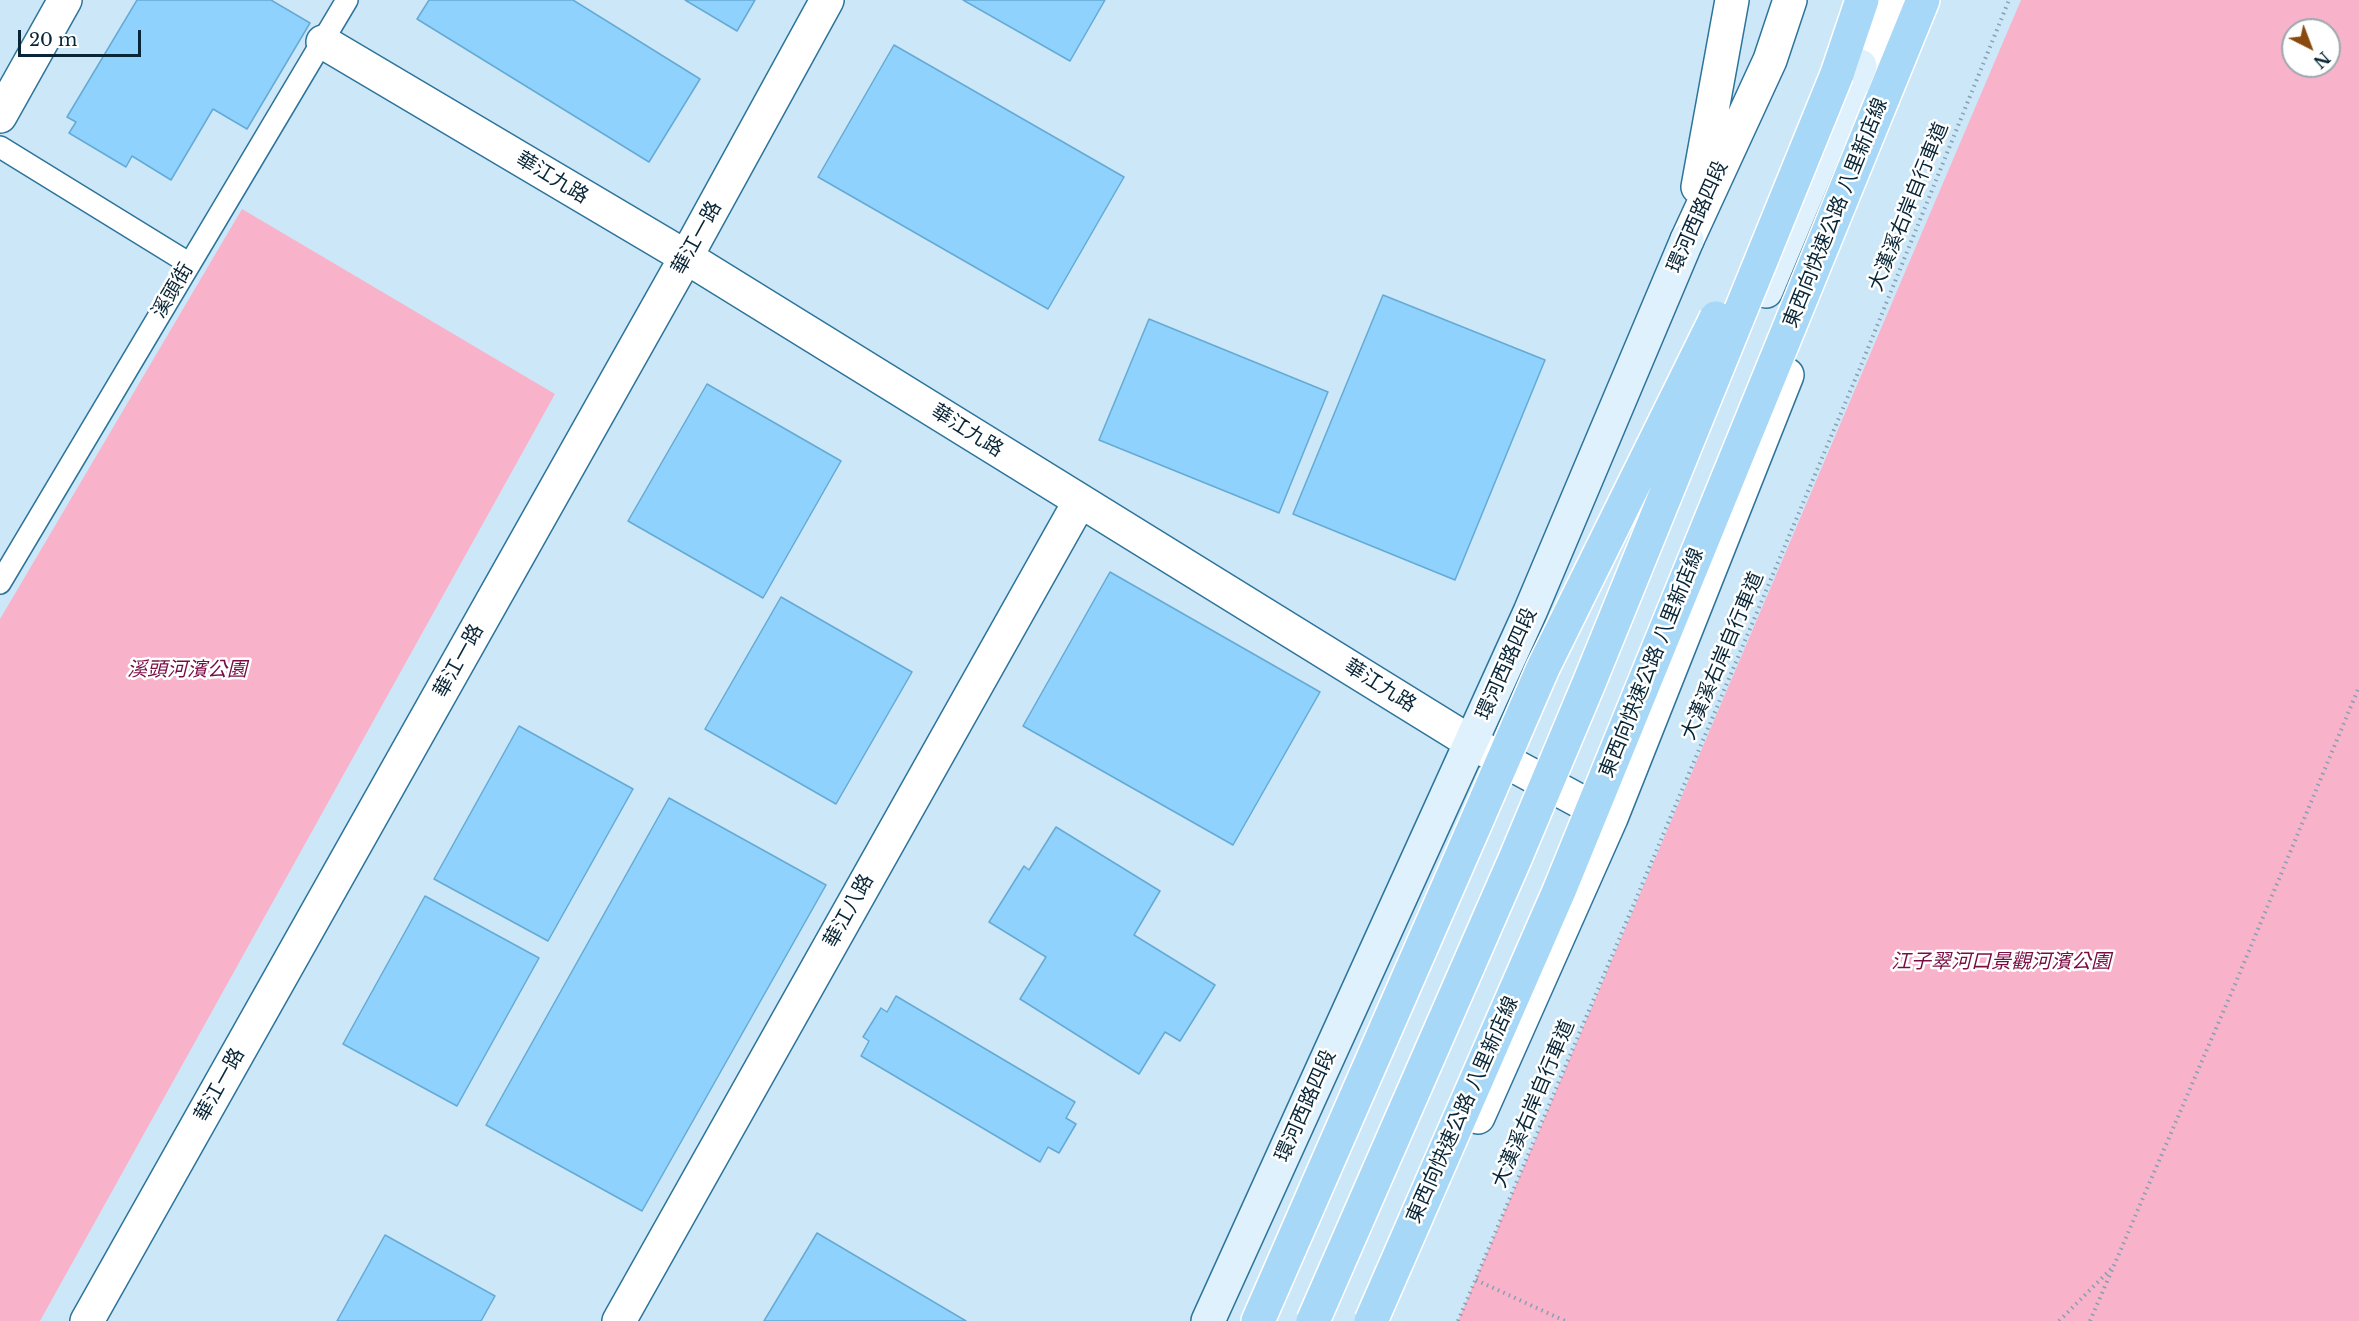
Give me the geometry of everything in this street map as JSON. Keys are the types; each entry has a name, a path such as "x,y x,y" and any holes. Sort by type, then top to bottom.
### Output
{"highway":[{"path":"1313,1321 1510,870 1849,70 1862,0"},
{"name":"東西向快速公路 八里新店線","path":"1371,1321 1559,891 1923,0"},
{"path":"1258,1321 1543,668 1849,70"}],"main road":[{"path":"1324,1321 1558,788 1849,70"},
{"name":"環河西路四段","path":"1208,1321 1530,612 1687,240"}],"street":[{"path":"3,103 65,0"},
{"name":"華江一路","path":"87,1321 686,257 827,0"},
{"path":"1687,240 1732,0"},
{"name":"環河西路四段","path":"1687,240 1770,60 1790,0"},
{"path":"1849,70 1877,0"},
{"path":"1849,70 1899,0"},
{"path":"1387,1321 1611,818 1936,0"},
{"name":"華江九路","path":"323,42 686,257 1472,742 1611,818"},
{"name":"華江八路","path":"619,1321 1080,501"}],"lane":[{"name":"溪頭街","path":"0,583 348,0"},
{"path":"0,147 190,264"}],"path":[{"name":"大漢溪右岸自行車道","path":"1458,1321 1851,390 2009,0"},
{"path":"2090,1321 2236,982 2359,687"},
{"path":"2059,1321 2114,1266"},
{"path":"1476,1280 1565,1321"}],"green space":[{"name":"江子翠河口景觀河濱公園","path":"2021,0 2359,0 2359,1321 1458,1321"},
{"name":"溪頭河濱公園","path":"242,209 555,394 40,1321 0,1321 0,619"}],"building":[{"path":"137,0 271,0 310,23 247,129 213,109 171,180 132,156 126,167 69,133 76,122 67,117"},
{"path":"429,0 573,0 700,79 649,162 417,19"},
{"path":"685,0 755,0 737,31"},
{"path":"963,0 1105,0 1070,61"},
{"path":"894,45 1124,177 1048,309 818,177"},
{"path":"1383,295 1545,360 1455,580 1293,514"},
{"path":"1149,319 1328,392 1279,513 1099,440"},
{"path":"707,384 841,461 763,598 628,521"},
{"path":"1110,572 1320,692 1233,845 1023,726"},
{"path":"781,597 912,672 836,804 705,729"},
{"path":"519,726 633,789 548,941 434,879"},
{"path":"669,798 826,885 642,1211 486,1125"},
{"path":"1056,827 1160,891 1134,935 1215,985 1180,1041 1165,1032 1139,1074 1020,999 1046,957 989,922 1024,866 1029,870"},
{"path":"425,896 539,958 457,1106 343,1044"},
{"path":"896,996 1075,1102 1066,1118 1076,1124 1059,1153 1048,1147 1040,1162 861,1056 869,1041 863,1037 881,1008 887,1012"},
{"path":"817,1233 966,1321 764,1321"},
{"path":"385,1235 495,1296 481,1321 337,1321"}]}
